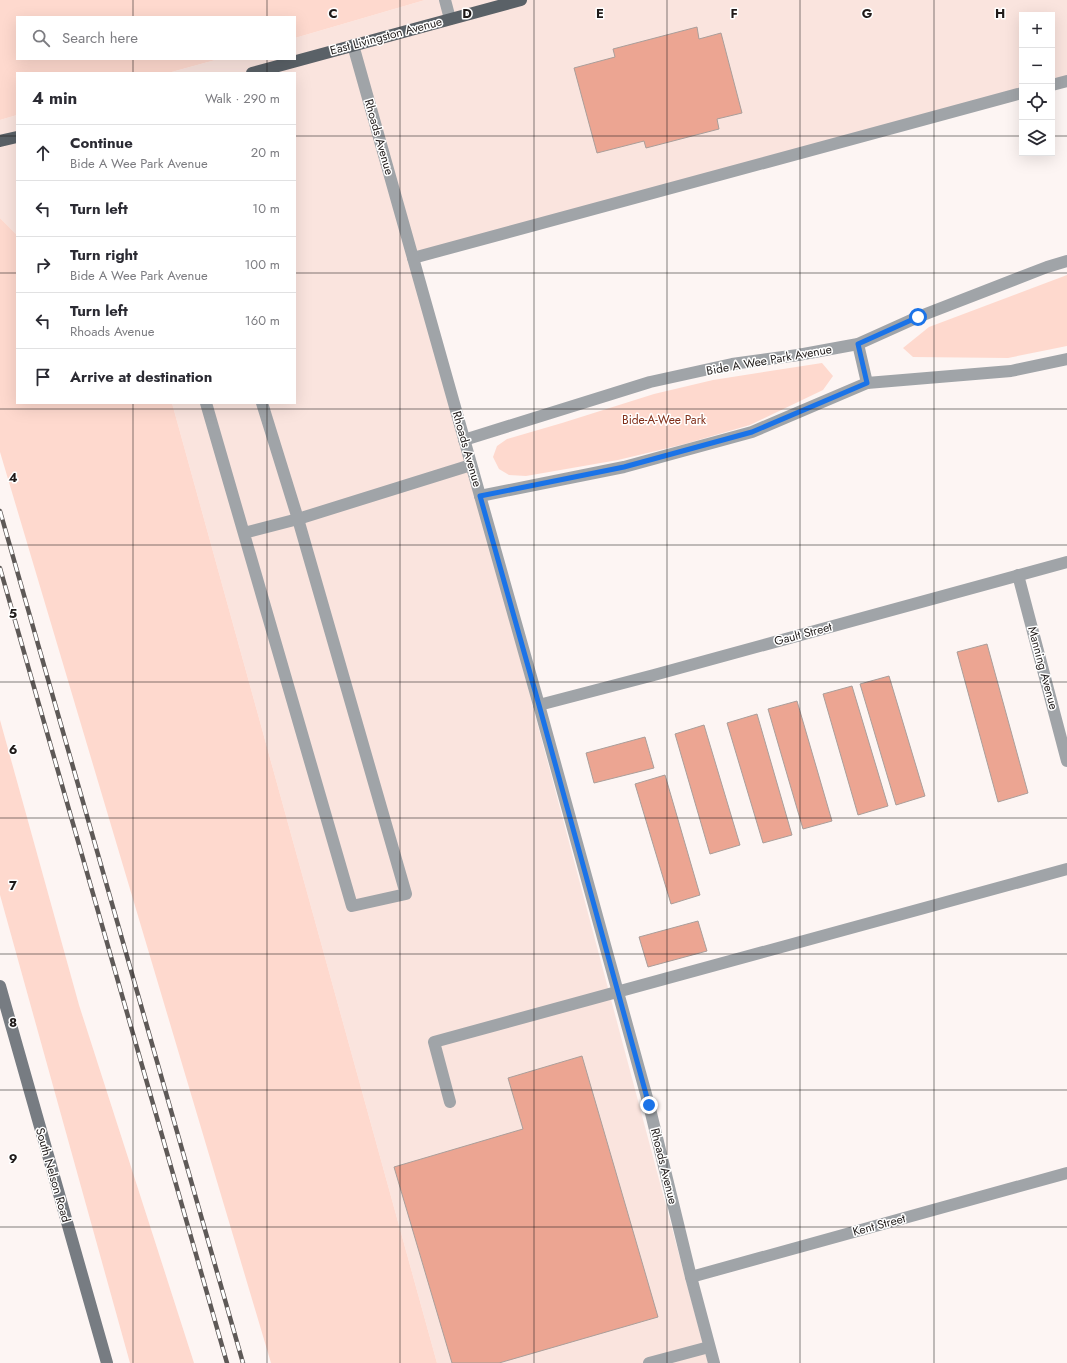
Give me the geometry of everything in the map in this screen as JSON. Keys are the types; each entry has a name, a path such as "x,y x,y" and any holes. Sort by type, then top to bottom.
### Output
{"main road":[{"name":"East Livingston Avenue","path":"256,72 521,0"},
{"path":"0,141 16,137"}],"street":[{"path":"445,0 450,19"},
{"name":"Rhoads Avenue","path":"353,45 472,465 649,1105 691,1277 714,1363"},
{"path":"1055,84 1067,81"},
{"path":"413,258 1019,94"},
{"name":"Bide A Wee Park Avenue","path":"464,440 650,382 732,364 798,355 858,344 918,317 1047,267 1067,261"},
{"path":"858,344 867,383"},
{"path":"480,496 624,467 752,432 867,383 1011,371 1067,359"},
{"path":"206,404 352,906 406,894 298,519 262,404"},
{"path":"244,533 298,519 472,465"},
{"name":"Gault Street","path":"539,705 1067,562"},
{"name":"Manning Avenue","path":"1018,575 1067,761"},
{"path":"450,1102 434,1042 1067,869"},
{"name":"South Nelson Road","path":"0,986 106,1363"},
{"name":"Kent Street","path":"691,1277 1067,1173"},
{"path":"649,1363 709,1347"}],"shaded area":[{"path":"425,0 1067,0 1067,80 1055,84 1055,12 1019,12 1019,94 414,261 708,1363 437,1363 172,404 296,404 296,72 172,72 215,60 296,60 296,38"},
{"path":"16,115 16,234 0,218 0,120"}],"green space":[{"path":"0,0 425,0 296,38 296,16 16,16 16,60 215,60 172,72 16,72 16,115 0,120"},
{"path":"0,218 16,234 16,404 172,404 437,1363 271,1363 0,452"},
{"path":"1067,275 1067,346 1008,358 913,357 903,348 929,327"},
{"name":"Bide-A-Wee Park","path":"822,363 833,376 823,390 750,425 685,444 618,460 526,476 509,475 499,469 493,457 497,446 507,439 654,394 713,380"},
{"path":"0,720 79,1005 194,1363 130,1363 0,895"}],"building":[{"path":"697,27 699,39 721,33 742,113 717,119 719,129 646,148 644,141 597,153 574,68 615,57 613,49"},
{"path":"987,644 1028,793 998,802 957,652"},
{"path":"889,676 925,796 896,805 860,684"},
{"path":"852,686 888,806 858,815 823,694"},
{"path":"797,701 832,821 803,829 768,709"},
{"path":"757,714 792,835 763,843 727,723"},
{"path":"704,725 740,845 710,854 675,734"},
{"path":"645,737 654,768 594,783 586,753"},
{"path":"665,775 700,895 671,904 635,784"},
{"path":"698,921 707,951 648,967 639,937"},
{"path":"582,1056 658,1317 499,1363 452,1363 394,1167 523,1129 508,1078"}],"railway":[{"path":"0,511 243,1363"},
{"path":"0,568 227,1363"}],"route":[{"path":"649,1105 480,496 624,467 752,432 867,383 858,344 918,317"}]}
